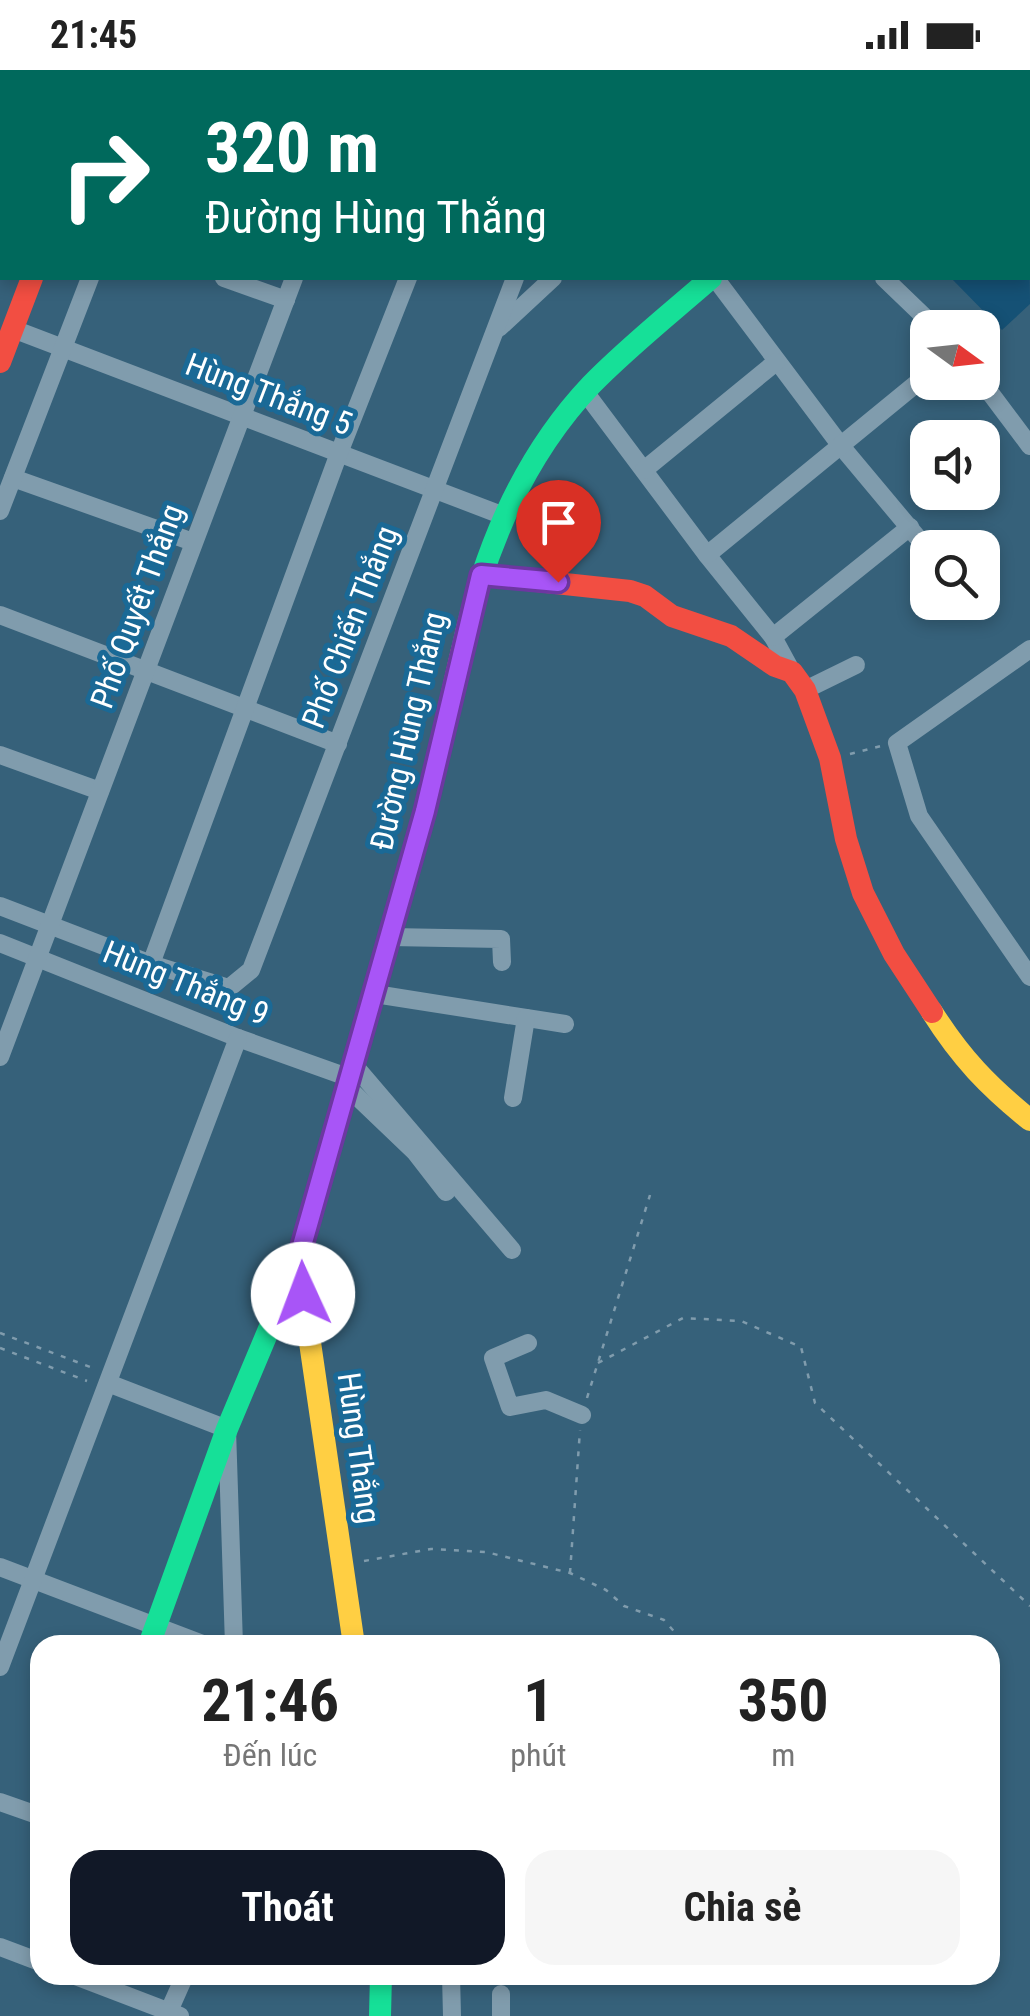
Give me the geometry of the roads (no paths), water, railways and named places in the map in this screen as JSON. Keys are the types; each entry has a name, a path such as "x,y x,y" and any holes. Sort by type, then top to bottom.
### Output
{"street":[{"path":"0,362 6,326 31,280"},
{"path":"0,511 89,280"},
{"path":"230,280 286,300"},
{"name":"Phố Quyết Thắng","path":"0,1058 293,280"},
{"path":"0,906 151,964 338,453 407,280"},
{"name":"Phố Chiến Thắng","path":"151,964 228,988 251,970 515,280"},
{"path":"494,332 552,280"},
{"name":"Đường Hùng Thắng","path":"152,1635 227,1429 298,1260 425,811 481,575 504,516 562,417 711,280"},
{"path":"714,280 841,446 912,530"},
{"path":"886,280 917,310"},
{"name":"Hùng Thắng 5","path":"6,326 504,516"},
{"path":"644,470 776,362"},
{"path":"706,555 910,389"},
{"path":"585,392 772,637 799,681 830,758 846,840 863,893 894,954 962,1057 992,1089 1030,1120"},
{"path":"996,400 1030,446"},
{"path":"13,478 193,542"},
{"path":"772,637 910,527"},
{"path":"481,575 630,591 672,616 731,636 799,681"},
{"path":"0,615 338,744"},
{"path":"1030,648 898,743 919,816 1030,977"},
{"path":"799,681 856,665"},
{"path":"0,755 100,790"},
{"path":"390,938 501,939 502,962"},
{"name":"Hùng Thắng 9","path":"0,943 238,1038 350,1077"},
{"path":"375,994 565,1024"},
{"path":"513,1098 526,1018"},
{"path":"0,1667 238,1038"},
{"path":"350,1077 446,1192"},
{"path":"350,1077 512,1250"},
{"name":"Hùng Thắng","path":"298,1260 353,1635"},
{"path":"268,1330 308,1329"},
{"path":"528,1343 493,1358 510,1407 546,1400 582,1415"},
{"path":"108,1383 227,1429 234,1635"},
{"path":"0,1567 152,1635"},
{"path":"0,1802 30,1812"},
{"path":"0,1947 30,1958"},
{"path":"99,1985 175,2014 182,1985"},
{"path":"380,2016 381,1985"},
{"path":"451,1985 452,2016"},
{"path":"500,2016 501,1994"}],"water":[{"path":"953,280 1030,280 1030,304 1002,330 1000,310 982,310"}]}
